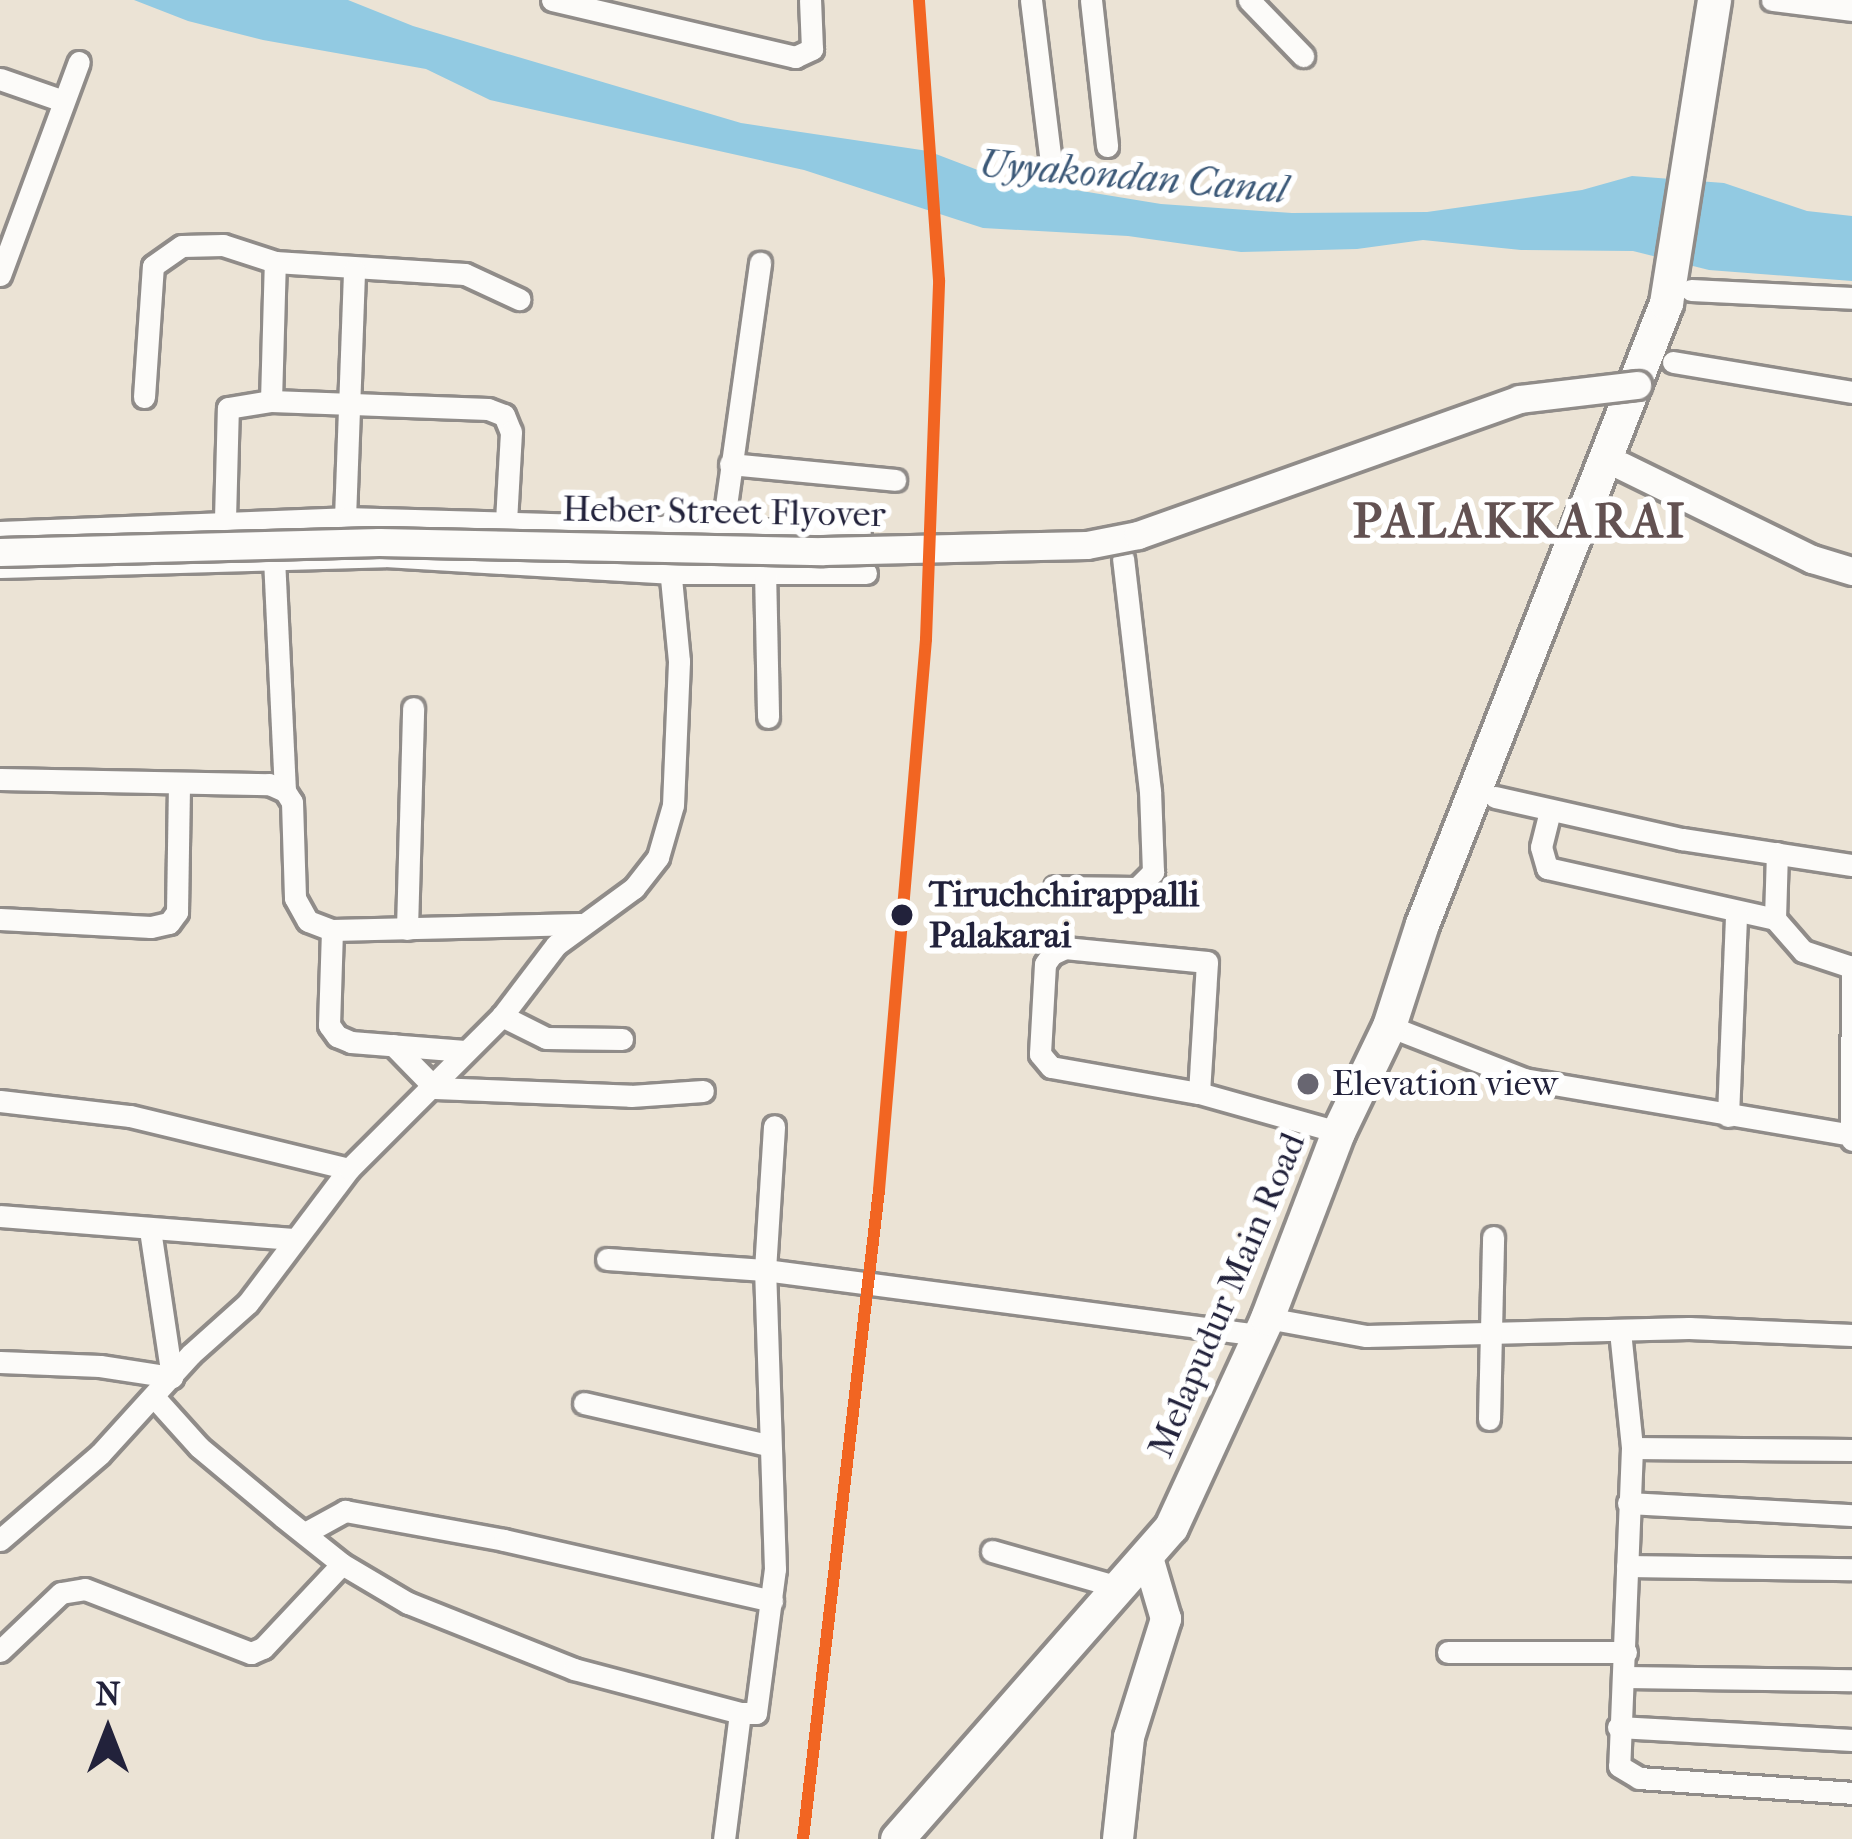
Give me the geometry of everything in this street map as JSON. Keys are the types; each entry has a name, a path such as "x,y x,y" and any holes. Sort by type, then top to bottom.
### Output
{"main road":[{"name":"Melapudur Main Road","path":"897,1839 1171,1527 1263,1326 1338,1132 1389,1026 1422,924 1443,881 1666,303 1714,0"},
{"name":"Melapudur Main Road","path":"926,1839 1081,1670 1148,1558"},
{"path":"1116,1837 1129,1737 1166,1619 1148,1558"}],"street":[{"path":"556,0 795,57 812,49 810,0"},
{"path":"1031,0 1052,172"},
{"path":"1091,0 1107,146"},
{"path":"1249,0 1303,56"},
{"path":"1772,0 1852,10"},
{"path":"0,275 10,232 80,62"},
{"path":"0,79 63,101"},
{"path":"144,397 153,266 182,245 224,245 275,262 465,274 519,299"},
{"path":"271,400 275,262"},
{"path":"723,527 760,263"},
{"path":"345,518 354,270"},
{"path":"1691,290 1852,298"},
{"path":"1673,362 1852,392"},
{"name":"Heber Street Flyover","path":"0,552 379,542 823,551 1087,545 1183,520 1500,405 1576,388 1637,385"},
{"path":"225,519 227,408 271,400 488,409 504,415 511,431 506,523"},
{"path":"730,464 895,480"},
{"path":"1622,466 1812,560 1852,571"},
{"path":"0,532 225,519 345,518 860,533"},
{"path":"0,1540 44,1507 248,1303 349,1169 502,1016 556,945 634,888 658,857 673,805 679,661 666,526"},
{"path":"0,567 385,556 674,573 866,573"},
{"path":"274,558 295,898 308,921 332,930 581,924"},
{"path":"1055,887 1137,888 1154,872 1150,791 1123,559"},
{"path":"765,570 768,717"},
{"path":"407,929 412,708"},
{"path":"0,779 269,784 285,791"},
{"path":"0,919 151,927 169,923 177,912 179,784"},
{"path":"1496,797 1550,811 1852,865"},
{"path":"1389,1026 1524,1079 1852,1138 1850,966 1803,952 1775,920 1547,868 1541,847 1550,811"},
{"path":"1775,920 1777,854"},
{"path":"1728,1116 1736,913"},
{"path":"332,930 329,1025 351,1042 465,1051"},
{"path":"1199,1093 1208,962 1065,948 1052,954 1045,964 1044,1062 1199,1093 1338,1132"},
{"path":"502,1016 546,1038 622,1039"},
{"path":"393,1046 435,1088 631,1096 703,1091"},
{"path":"0,1101 130,1116 349,1169"},
{"path":"154,1397 199,1447 342,1564 408,1604 574,1669 740,1713 756,1713 776,1540 768,1444 765,1270 774,1126"},
{"path":"0,1216 292,1239"},
{"path":"150,1230 172,1377"},
{"path":"1490,1419 1493,1237"},
{"path":"607,1259 765,1270 1366,1336 1620,1331 1852,1335"},
{"path":"1620,1331 1632,1448 1619,1766 1627,1775 1852,1793"},
{"path":"0,1362 100,1366 172,1377"},
{"path":"584,1403 768,1444"},
{"path":"1632,1448 1852,1450"},
{"path":"1628,1504 1852,1515"},
{"path":"305,1533 345,1511 504,1540 772,1601"},
{"path":"992,1551 1122,1588"},
{"path":"0,1651 61,1593 85,1589 251,1653 262,1648 342,1564"},
{"path":"1627,1566 1852,1569"},
{"path":"1448,1652 1626,1652"},
{"path":"1626,1677 1852,1680"},
{"path":"724,1839 740,1713"},
{"path":"1618,1727 1852,1740"}],"water":[{"path":"134,0 348,0 413,26 741,123 928,151 996,177 1161,204 1292,213 1427,212 1582,190 1632,176 1724,183 1807,211 1852,216 1852,281 1709,270 1633,251 1521,250 1423,240 1357,249 1241,252 1128,236 983,228 804,170 490,100 426,69 263,40 188,21"}],"transit line":[{"path":"803,1839 879,1190 926,639 939,280 919,0"}],"place":[{"name":"Tiruchchirappalli Palakarai","path":"902,915"},
{"name":"Elevation view","path":"1308,1084"}],"district":[{"name":"PALAKKARAI","path":"1520,522"}],"water label":[{"name":"Uyyakondan Canal","path":"1133,177"}]}
